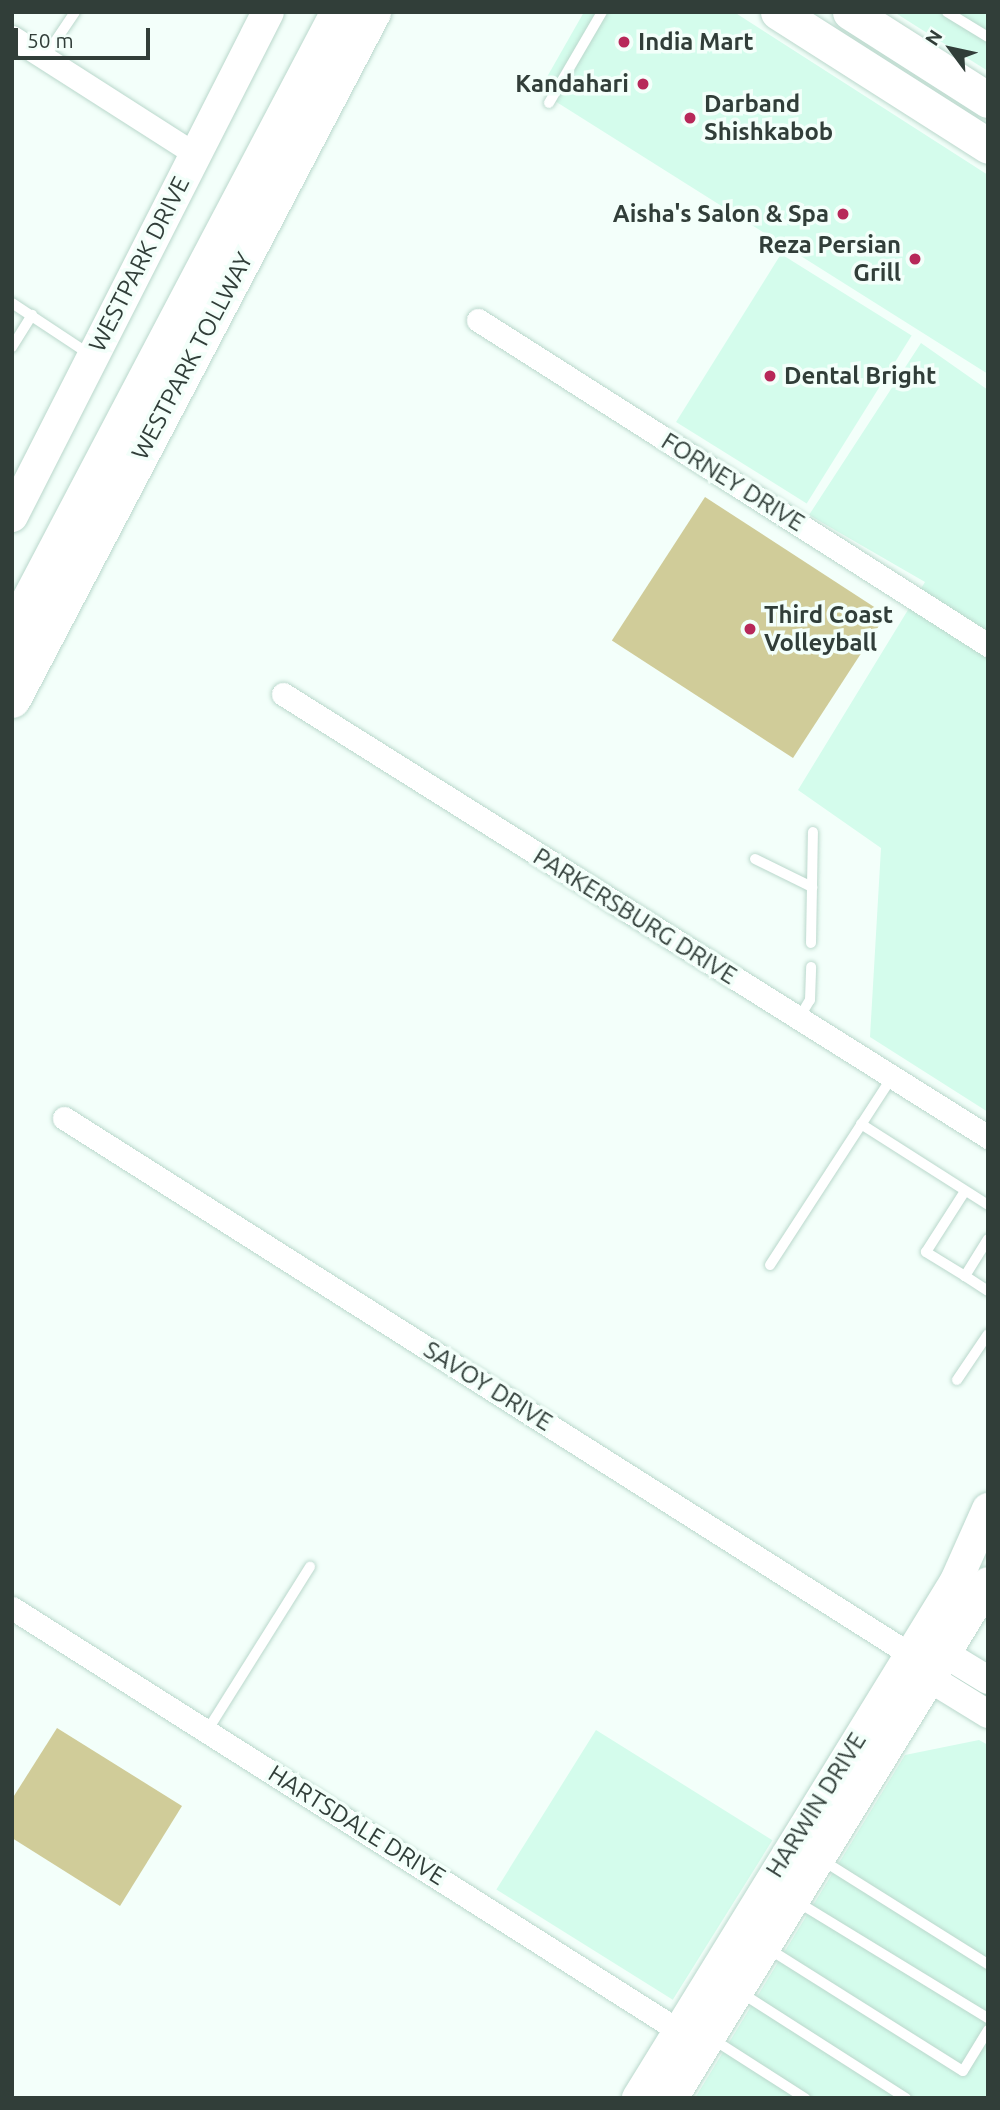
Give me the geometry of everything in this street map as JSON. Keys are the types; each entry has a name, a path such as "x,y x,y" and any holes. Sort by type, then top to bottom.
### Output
{"highway":[{"name":"WESTPARK TOLLWAY","path":"12,636 340,12"},
{"name":"WESTPARK TOLLWAY","path":"12,699 372,12"}],"main road":[{"name":"WESTPARK DRIVE","path":"12,516 268,12"},
{"path":"850,12 988,100"},
{"path":"791,15 983,133"},
{"name":"HARWIN DRIVE","path":"638,2098 735,1989 819,1859 930,1663 956,1581 988,1509"},
{"name":"HARWIN DRIVE","path":"672,2098 694,2036 793,1841 988,1583"},
{"path":"793,1841 819,1859"}],"street":[{"path":"12,37 195,154"},
{"name":"FORNEY DRIVE","path":"478,320 988,645"},
{"name":"PARKERSBURG DRIVE","path":"283,694 988,1137"},
{"name":"SAVOY DRIVE","path":"64,1118 930,1663 988,1714"},
{"name":"HARTSDALE DRIVE","path":"12,1608 694,2036"},
{"name":"SAVOY DRIVE","path":"930,1663 988,1680"}],"lane":[{"path":"44,58 75,12"},
{"path":"549,103 602,12"},
{"path":"947,12 988,37"},
{"path":"12,303 92,356"},
{"path":"12,347 32,315"},
{"path":"811,943 813,831"},
{"path":"755,859 812,887"},
{"path":"799,1018 810,1000 811,967"},
{"path":"769,1265 892,1077"},
{"path":"861,1124 988,1205"},
{"path":"965,1191 926,1252 988,1291"},
{"path":"965,1276 988,1239"},
{"path":"957,1380 988,1334"},
{"path":"207,1731 310,1567"},
{"path":"819,1859 988,1964"},
{"path":"793,1899 988,2018"},
{"path":"763,1945 962,2071 988,2030"},
{"path":"735,1989 906,2098"},
{"path":"694,2036 805,2098"}],"shaded area":[{"path":"584,12 734,12 988,175 988,374 539,91"},
{"path":"894,12 988,12 988,71 916,26"},
{"path":"781,254 912,336 807,504 676,422"},
{"path":"921,343 988,390 988,1112 870,1037 881,848 798,790 925,582 809,515"},
{"name":"Third Coast Volleyball","path":"705,497 886,615 793,758 612,640"},
{"path":"57,1728 182,1806 120,1906 12,1838 12,1799"},
{"path":"596,1730 772,1840 673,2000 496,1889"},
{"path":"979,1740 988,1745 988,2098 695,2098 905,1755"}],"place":[{"name":"India Mart","path":"624,42"},
{"name":"Kandahari","path":"643,84"},
{"name":"Darband Shishkabob","path":"690,118"},
{"name":"Aisha's Salon & Spa","path":"843,214"},
{"name":"Reza Persian Grill","path":"915,259"},
{"name":"Dental Bright","path":"770,376"},
{"name":"Third Coast Volleyball","path":"750,629"}]}
